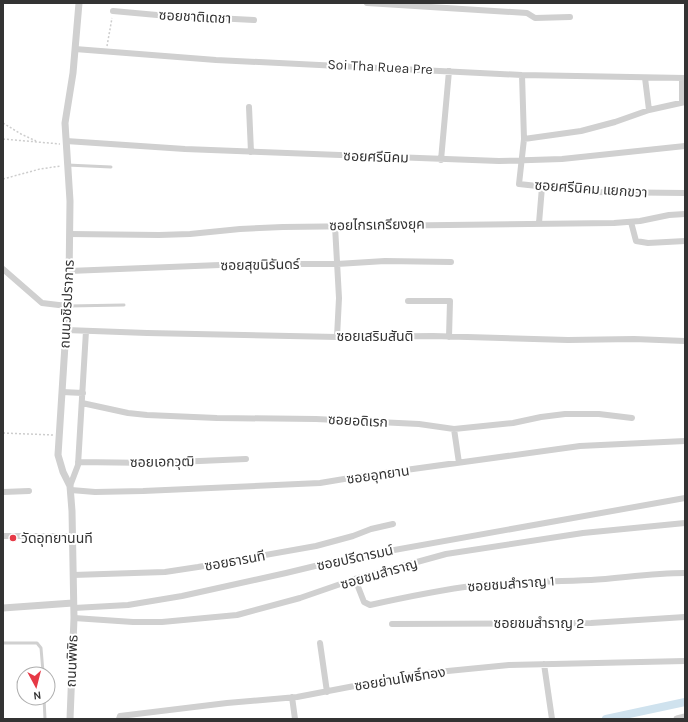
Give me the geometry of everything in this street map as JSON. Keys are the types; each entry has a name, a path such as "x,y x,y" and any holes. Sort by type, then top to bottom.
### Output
{"street":[{"name":"ถนนวชิรปราการ","path":"73,606 73,536 70,488 62,472 58,455 66,330 70,234 70,201 65,123 75,49 79,3"},
{"path":"367,3 527,14 535,18 570,17"},
{"name":"ซอยชาติเดชา","path":"113,11 157,16 254,20"},
{"name":"Soi Tha Ruea Pre","path":"75,49 216,60 522,75 684,78"},
{"path":"441,160 449,71"},
{"path":"521,162 524,139 522,75"},
{"path":"645,78 649,110"},
{"path":"524,139 581,130 615,122 649,110 683,102 684,78"},
{"path":"249,107 251,152"},
{"name":"ซอยศรีนิคม","path":"66,142 251,152 521,162 570,159 685,146"},
{"name":"ซอยศรีนิคม แยกขวา","path":"521,162 519,184 592,192 685,193"},
{"path":"539,223 542,187"},
{"name":"ซอยไกรเกรียงยุค","path":"70,234 159,235 190,234 240,229 335,226 631,222 669,215 685,214"},
{"path":"631,222 636,241 648,243 685,241"},
{"path":"335,226 339,298 337,337"},
{"name":"ซอยสุขนิรันดร์","path":"69,271 245,264 337,264 385,261 451,262"},
{"path":"3,268 42,302 67,306"},
{"path":"408,301 450,301 449,337"},
{"name":"ซอยเสริมสันติ","path":"66,330 337,337 433,336 568,340 634,339 685,341"},
{"path":"70,488 78,462 86,330"},
{"path":"62,392 83,393"},
{"name":"ซอยอดิเรก","path":"82,403 128,413 147,415 217,418 316,419 419,424 454,429 513,423 565,414 599,414 632,418"},
{"path":"454,429 459,463"},
{"name":"ซอยอุทยาน","path":"70,488 95,492 136,492 312,484 580,446 685,441"},
{"name":"ซอยเอกวุฒิ","path":"78,462 153,463 246,459"},
{"path":"3,492 29,491"},
{"name":"ซอยปรีดารมน์","path":"73,606 128,605 182,596 344,559 685,498"},
{"name":"ซอยชมสำราญ","path":"74,618 109,621 162,622 237,615 300,598 355,579 446,554 584,533 685,522"},
{"name":"ซอยธารนที","path":"73,575 165,572 198,567 316,546 353,536 371,529 393,524"},
{"path":"3,536 73,536"},
{"name":"ซอยชมสำราญ 1","path":"355,579 364,602 370,605 432,592 479,585 535,581 591,580 634,575 685,573"},
{"path":"3,608 73,606"},
{"name":"ถนนพิพิธ","path":"70,719 74,618 73,606"},
{"name":"ซอยชมสำราญ 2","path":"392,624 591,623 685,618"},
{"path":"320,644 327,692"},
{"name":"ซอยย่านโพธิ์ทอง","path":"119,719 120,716 327,692 416,674 509,665 685,661"},
{"path":"544,664 552,719"},
{"path":"292,697 295,719"},
{"path":"678,719 685,717"}],"lane":[{"path":"68,165 111,167"},
{"path":"67,306 124,305"},
{"path":"3,642 37,643 42,648 43,666"},
{"path":"44,706 45,719"}],"path":[{"path":"106,52 113,11"},
{"path":"3,123 38,142"},
{"path":"3,139 38,142 66,142"},
{"path":"3,179 40,169 68,165"},
{"path":"3,433 59,435"}],"waterway":[{"path":"606,719 685,702"}],"place":[{"name":"วัดอุทยานนที","path":"13,538"}]}
